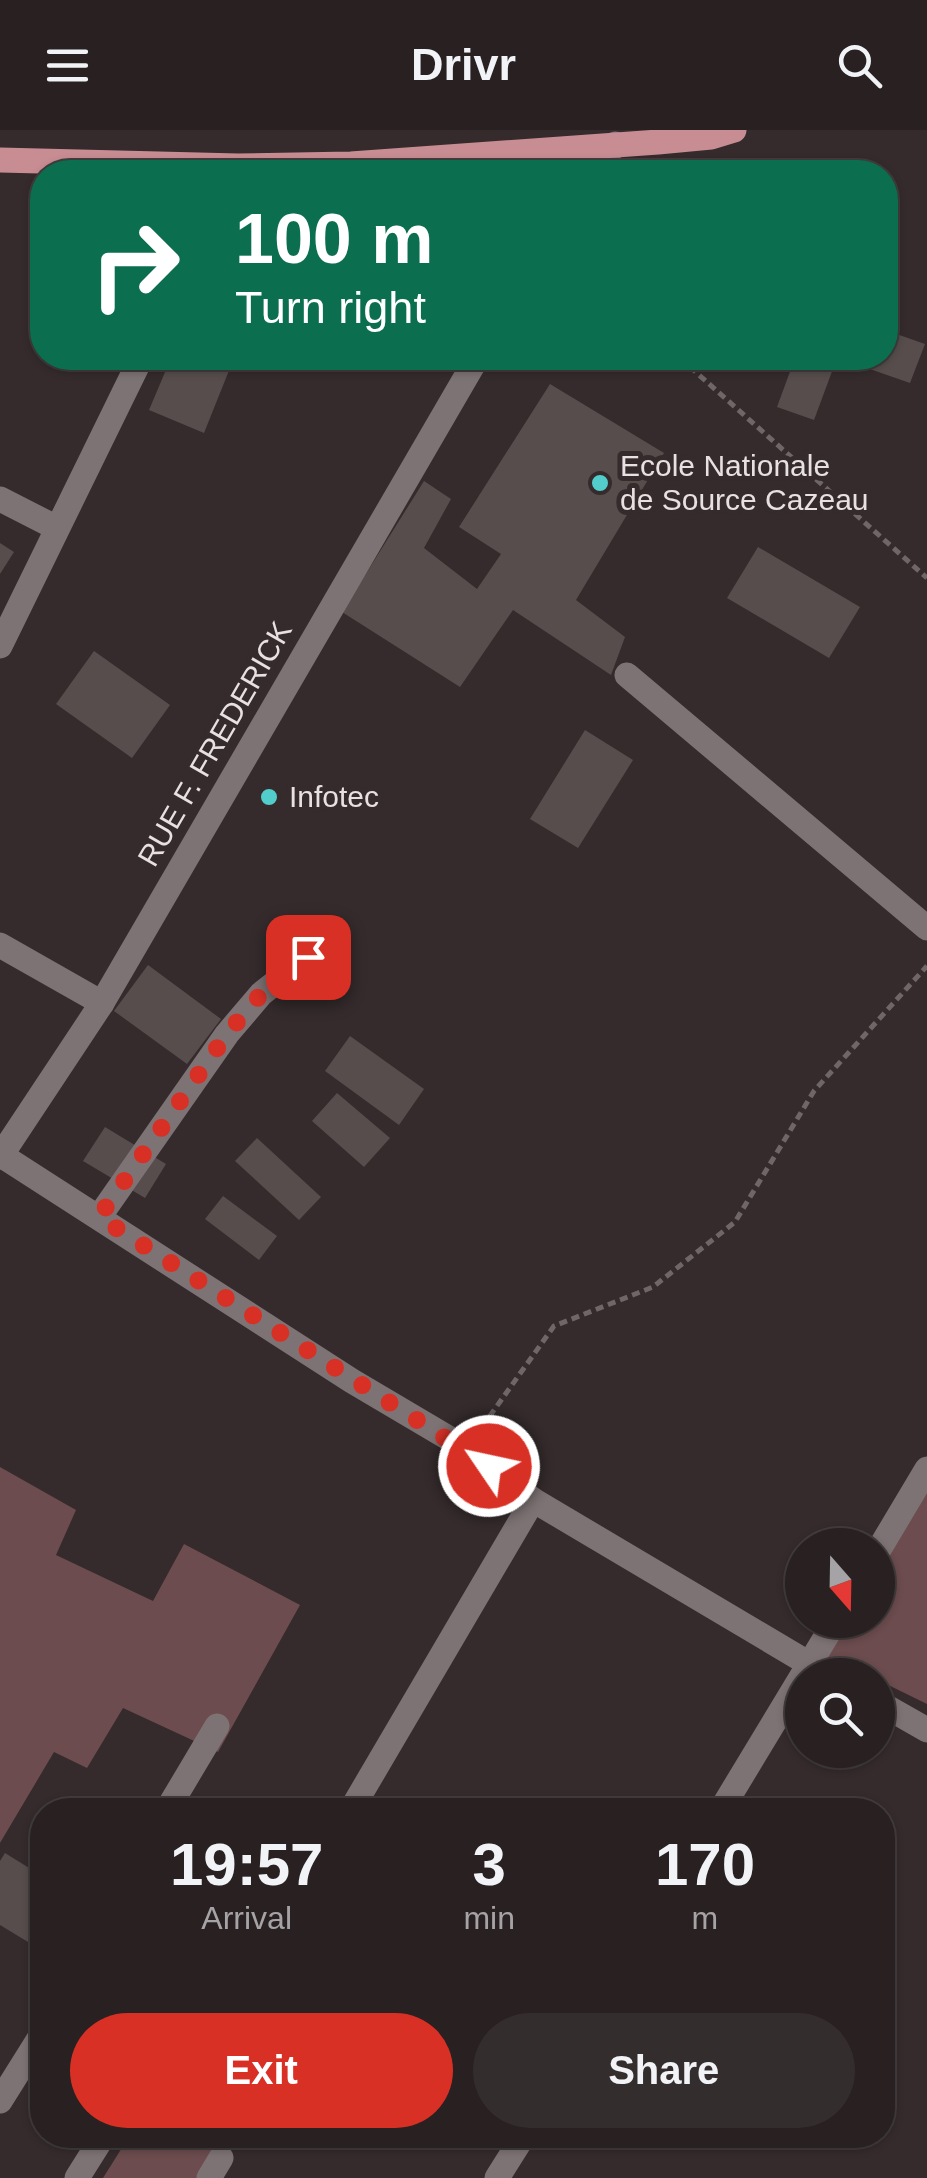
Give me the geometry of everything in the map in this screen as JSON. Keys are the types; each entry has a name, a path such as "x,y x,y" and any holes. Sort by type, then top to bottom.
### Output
{"main road":[{"path":"444,160 716,132"},
{"path":"0,160 30,161"}],"street":[{"path":"604,160 615,144"},
{"path":"0,646 135,370"},
{"name":"RUE F. FREDERICK","path":"1,1156 102,1003 470,370"},
{"path":"0,499 56,528"},
{"path":"627,675 927,928"},
{"path":"0,945 102,1003"},
{"path":"99,1217 227,1034 261,994 308,957"},
{"path":"1,1156 466,1449 534,1500 787,1658"},
{"path":"892,1528 927,1469"},
{"path":"357,1798 534,1500"},
{"path":"895,1712 927,1730"},
{"path":"729,1798 785,1713"},
{"path":"174,1798 217,1726"},
{"path":"0,2101 30,2053"},
{"path":"78,2178 96,2148"},
{"path":"498,2178 516,2148"}],"path":[{"path":"693,370 927,578"},
{"path":"466,1449 554,1326 654,1287 735,1222 814,1091 927,966"}],"shaded area":[{"path":"0,1467 76,1510 56,1555 153,1601 184,1544 300,1605 218,1752 123,1708 87,1768 54,1752 0,1843"},
{"path":"927,1489 927,1704 895,1688 895,1658 827,1656 838,1638 895,1638 895,1543"},
{"path":"122,2148 223,2148 203,2178 103,2178"}],"building":[{"path":"898,335 925,344 910,383 873,370 898,370"},
{"path":"166,370 229,370 204,433 149,410"},
{"path":"791,370 833,370 814,420 777,407"},
{"path":"550,384 664,453 576,600 625,637 611,675 513,610 460,687 342,612 424,481 451,499 424,548 477,589 501,554 459,527"},
{"path":"0,543 14,552 0,574"},
{"path":"758,547 860,607 829,658 727,598"},
{"path":"94,651 170,705 132,758 56,704"},
{"path":"585,730 633,760 578,848 530,819"},
{"path":"148,965 221,1019 187,1064 114,1011"},
{"path":"350,1036 424,1089 399,1125 325,1071"},
{"path":"337,1093 390,1138 364,1167 312,1121"},
{"path":"105,1127 166,1164 145,1198 83,1161"},
{"path":"257,1138 321,1197 299,1220 235,1161"},
{"path":"223,1196 277,1236 259,1260 205,1219"},
{"path":"5,1853 30,1869 30,1943 0,1925 0,1861"}],"place":[{"name":"Ecole Nationale de Source Cazeau","path":"600,483"},
{"name":"Infotec","path":"269,797"}],"route":[{"path":"308,957 261,994 227,1034 99,1217 489,1466"}]}
